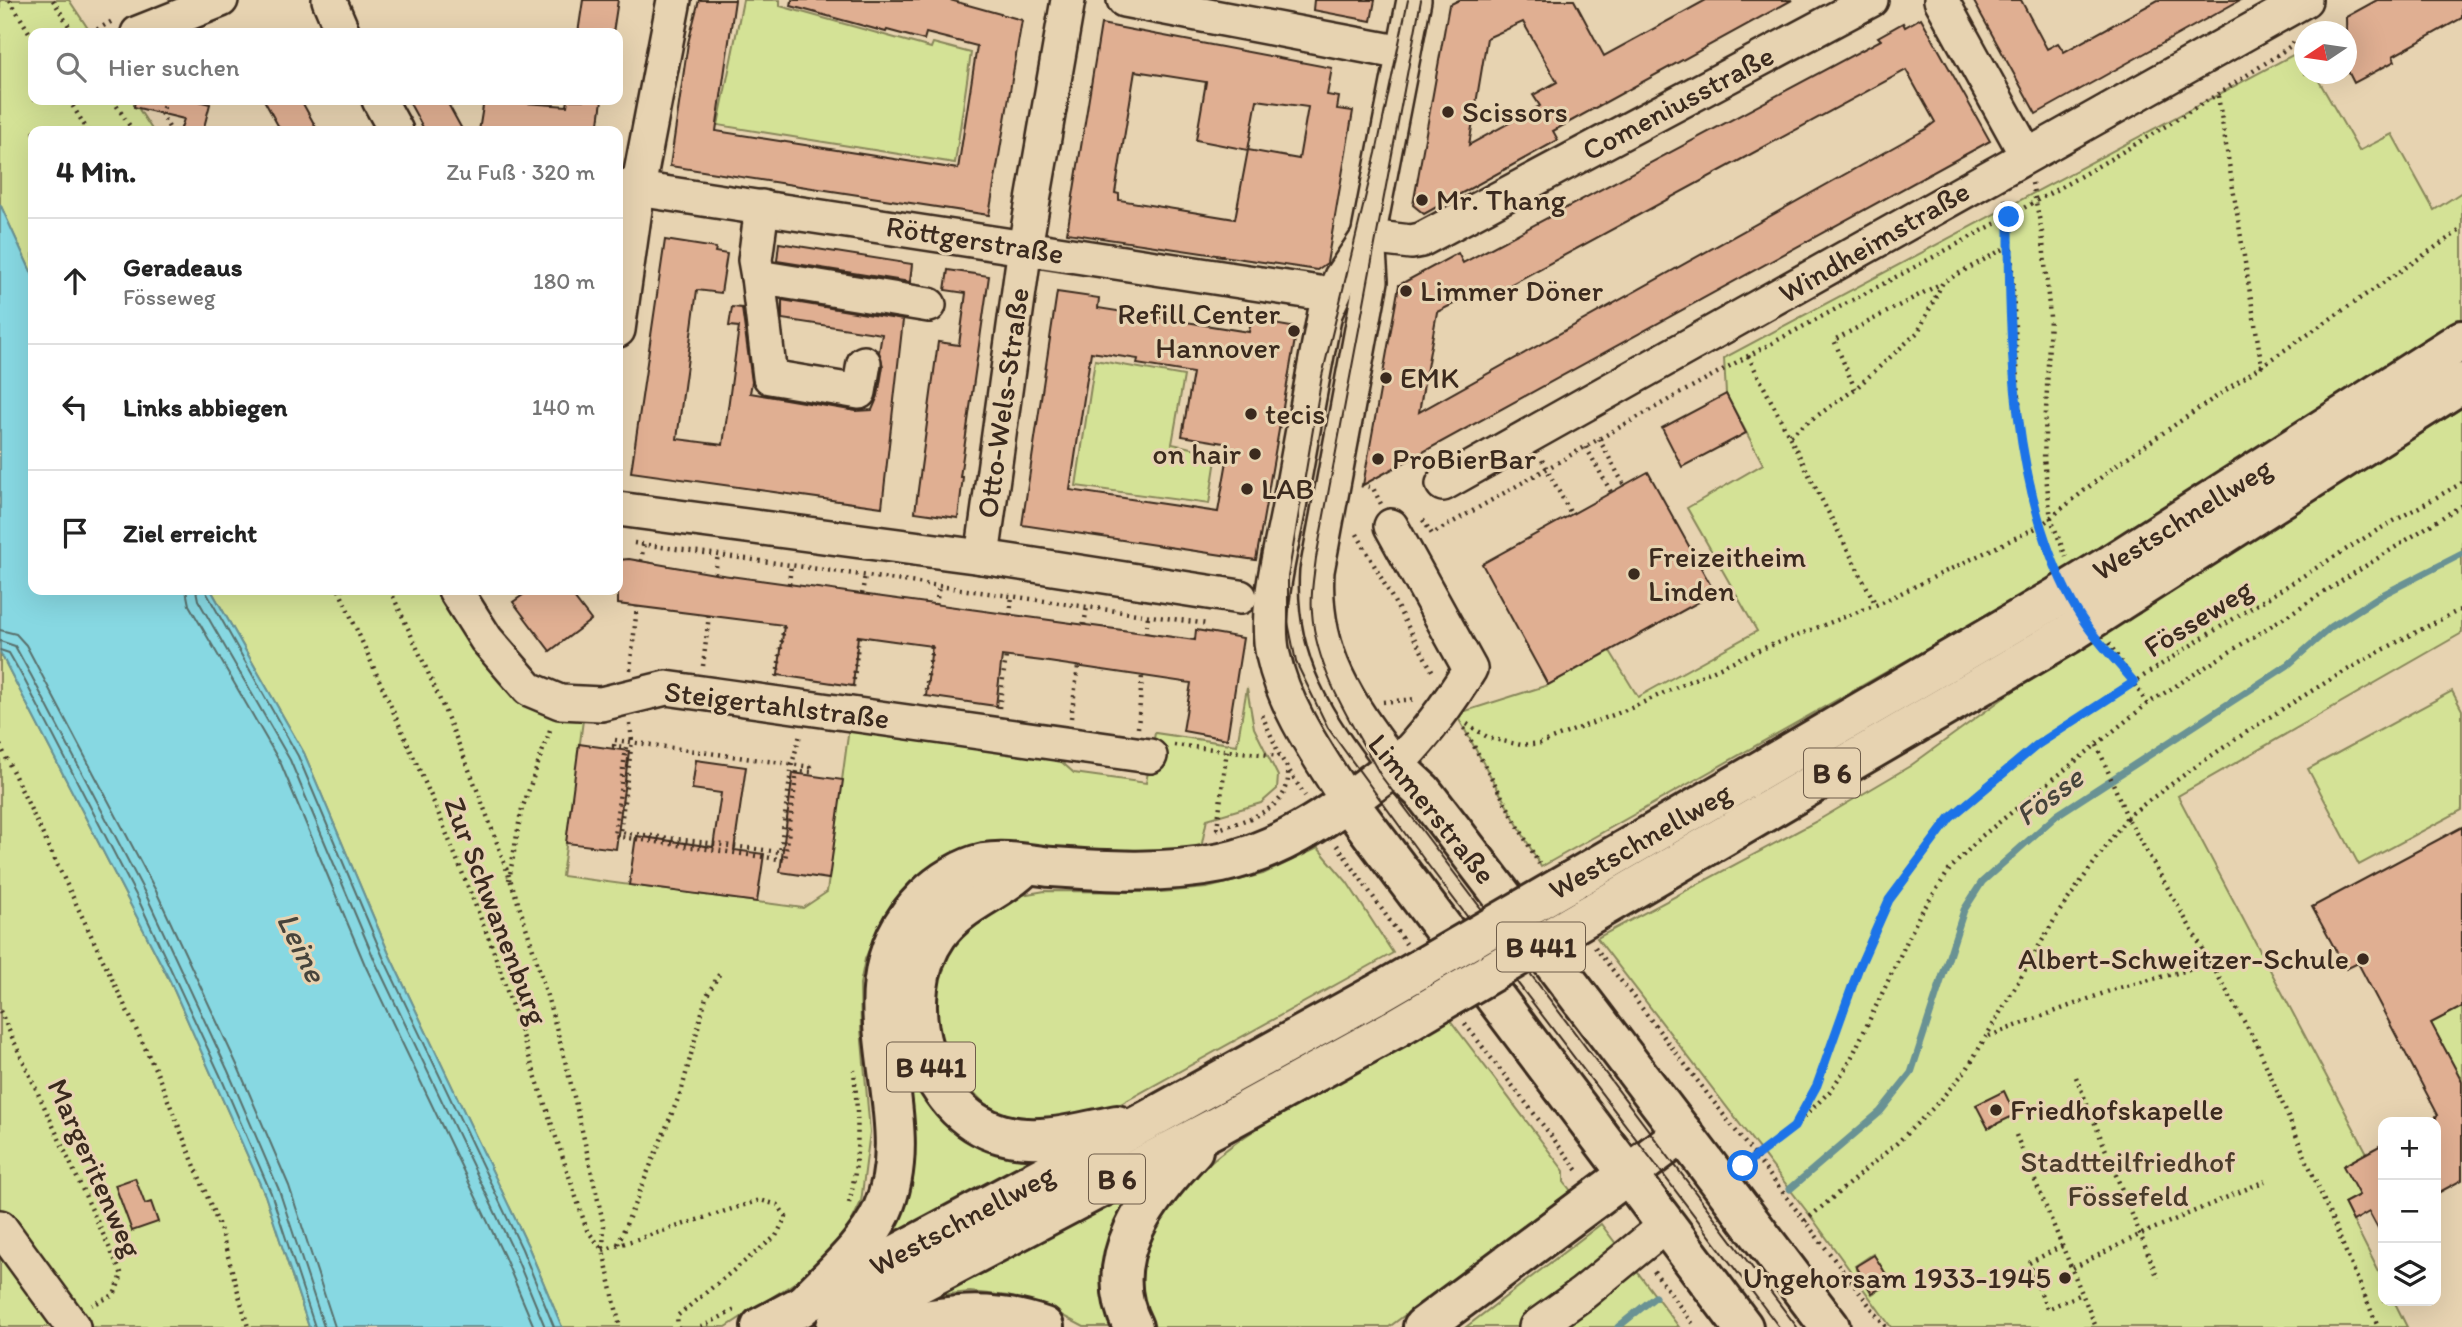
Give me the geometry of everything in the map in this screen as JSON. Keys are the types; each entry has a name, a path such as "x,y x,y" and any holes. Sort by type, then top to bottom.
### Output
{"main road":[{"name":"Westschnellweg","path":"836,1327 1214,1128 1396,1028 1594,926 2082,635 2121,579 2462,340"},
{"name":"Westschnellweg","path":"750,1318 800,1307 1375,995 1557,874 2052,585 2121,579 2462,383"},
{"path":"800,1307 864,1238 882,1212 891,1182 895,1150 883,1027 883,982 891,951 904,922 943,881 981,863 1008,860 1026,865 1118,870 1222,863 1257,853 1302,831 1349,802 1395,766"},
{"name":"Limmerstraße","path":"1395,766 1430,801 1830,1327"},
{"name":"Limmerstraße","path":"1349,802 1627,1175 1651,1237 1743,1327"},
{"name":"B 441","path":"1026,865 1013,878 958,912 938,934 921,968 918,1022 926,1056 940,1085 958,1107 979,1124 1000,1134 1030,1139 1150,1119"},
{"path":"1133,1327 1125,1301 1122,1271 1132,1228 1153,1193 1214,1128"},
{"path":"1423,1327 1683,1133"},
{"path":"889,1327 967,1312 1007,1316 1044,1327"}],"street":[{"path":"151,28 221,0"},
{"path":"330,0 333,15 340,28"},
{"path":"623,258 628,187 674,0"},
{"name":"Otto-Wels-Straße","path":"982,557 1025,247 1068,0"},
{"path":"1124,0 1403,53"},
{"name":"Limmerstraße","path":"1395,766 1354,713 1336,678 1317,620 1316,593 1319,559 1371,281 1368,237 1414,0"},
{"name":"Comeniusstraße","path":"1368,237 1411,242 1421,240 1871,0"},
{"path":"1941,0 2013,162"},
{"name":"Windheimstraße","path":"1443,484 1639,377 2013,162 2305,0"},
{"path":"382,105 393,126"},
{"name":"Röttgerstraße","path":"628,187 1332,295"},
{"path":"762,207 755,260 770,377 859,392 864,363"},
{"name":"Limmerstraße","path":"1349,802 1296,718 1283,689 1273,654 1272,627 1276,572 1325,313 1332,295 1368,237"},
{"path":"758,277 929,305"},
{"path":"623,510 982,557 1240,597"},
{"path":"1395,766 1416,745 1450,702 1470,669 1405,519"},
{"name":"Steigertahlstraße","path":"458,595 486,639 529,689 560,702 601,704 627,699 649,690 666,688 1142,754"},
{"path":"0,1227 70,1322"},
{"path":"1536,1327 1651,1237"}],"path":[{"path":"10,0 28,31"},
{"path":"52,0 70,28"},
{"path":"1350,483 1373,488 1405,519 1432,534 1748,356 2038,201 2218,96 2292,45 2294,40"},
{"path":"2218,96 2262,367"},
{"path":"72,105 85,126"},
{"path":"116,105 130,126"},
{"path":"164,105 161,113 168,126"},
{"path":"2013,162 2038,201 2050,317 2044,459 2051,519"},
{"path":"2013,162 2009,246 2021,438 2052,585"},
{"path":"1557,874 1460,720 1489,738 1521,745 1542,743 1631,708 1751,653 1876,605 2040,526 2119,463 2462,229"},
{"path":"1855,389 1834,340 2009,246"},
{"path":"1790,435 1855,389 1918,332 1943,282"},
{"path":"1748,356 1876,605"},
{"path":"1600,439 1624,485"},
{"path":"1586,447 1611,492"},
{"name":"Fösseweg","path":"1721,1182 1794,1127 1822,1074 1858,970 1889,900 1950,818 2037,745 2376,531 2462,482"},
{"path":"1554,484 1571,514"},
{"path":"1794,1127 1829,1091 1848,1065 1919,916 1950,869 1982,836 2147,704 2462,505"},
{"path":"1357,534 1450,702"},
{"path":"631,542 1212,624"},
{"path":"641,561 644,544"},
{"path":"715,574 718,554"},
{"path":"789,584 791,565"},
{"path":"862,594 865,575"},
{"path":"936,605 939,586"},
{"name":"Zur Schwanenburg","path":"341,595 435,805 488,937 587,1230 603,1250"},
{"name":"Zur Schwanenburg","path":"392,595 446,714 509,881 551,1008 604,1226 603,1250 620,1327"},
{"path":"1010,615 1012,596"},
{"path":"637,607 627,699 632,741 620,832 780,852 792,764 808,707"},
{"path":"1084,625 1087,607"},
{"path":"1805,1221 1933,1108 1967,1069 1989,1036 2059,912 2127,817 2197,764 2282,709 2394,642 2462,609"},
{"path":"700,693 709,615"},
{"path":"1146,633 1149,615"},
{"path":"774,703 784,625"},
{"path":"2082,635 2134,682 2147,704"},
{"path":"850,713 859,636"},
{"path":"921,723 932,646"},
{"path":"995,734 1006,656"},
{"path":"1068,744 1078,667"},
{"path":"1142,676 1142,754 1174,745 1280,756"},
{"path":"509,881 521,812 560,702"},
{"path":"615,740 792,764 811,767 811,772 797,771 785,860 614,836 626,747 614,746 615,740"},
{"path":"0,745 157,1073 220,1228 248,1327"},
{"path":"2097,745 2127,817 2257,1044 2378,1327"},
{"path":"1217,829 1227,749"},
{"path":"1208,836 1217,829 1257,817 1281,798 1289,785 1288,767"},
{"path":"1594,926 1756,1157 1886,1327"},
{"path":"1989,1036 2115,989 2211,964"},
{"path":"617,1245 682,1089 706,997 721,971"},
{"name":"Margeritenweg","path":"0,1011 122,1275 114,1295 70,1322"},
{"path":"843,1214 849,1204 858,1166 859,1125 853,1056"},
{"path":"2076,1077 2158,1278"},
{"path":"2016,1135 2096,1327"},
{"path":"2073,1268 2139,1235 2266,1181"},
{"path":"603,1250 760,1199 778,1205 786,1217 776,1236 677,1316 678,1327"},
{"path":"1651,1237 1695,1327"},
{"path":"2062,1247 2029,1263 2047,1309 2082,1294"},
{"path":"701,1327 750,1318"}],"green space":[{"path":"0,0 69,0 88,28 28,28 28,105 136,105 150,126 28,126 28,265 0,204"},
{"path":"743,0 780,0 780,6 931,48 933,43 971,53 955,163 718,125"},
{"path":"2294,54 2294,84 2321,84 2359,151 2392,134 2434,210 2462,192 2462,320 2104,549 1541,867 1456,714 1548,685 1610,651 1638,697 1757,631 1687,508 1763,464 1726,394 1724,358"},
{"path":"1095,360 1184,376 1172,444 1217,453 1209,504 1076,486"},
{"name":"Stadtteilfriedhof Fössefeld","path":"2462,408 2462,633 2178,796 2367,1153 2344,1166 2359,1195 2344,1203 2378,1270 2378,1306 2396,1306 2407,1327 1891,1327 1815,1222 1597,938 1817,821 1910,766 2016,689","holes":["1873,1254 1891,1282 1872,1294 1855,1266"]},
{"path":"214,595 449,595 460,615 584,713 562,876 803,908 827,892 849,728 1056,757 1074,773 1146,783 1155,733 1237,745 1247,688 1254,728 1278,776 1277,789 1261,803 1207,819 1201,848 1115,851 918,880 896,900 883,918 865,959 860,984 861,1029 870,1132 861,1202 848,1229 805,1276 726,1327 562,1327 528,1246 389,954 304,753"},
{"path":"0,652 170,981 265,1195 309,1327 0,1327"},
{"path":"2452,691 2462,710 2462,810 2359,865 2308,769"},
{"path":"1318,848 1347,882 1393,953 1115,1107 1032,1124 1004,1115 985,1104 957,1075 942,1050 934,1017 933,986 943,961 967,925 1010,897 1045,891 1161,892 1207,888 1263,874"},
{"path":"2462,1007 2462,1081 2431,1023"},
{"path":"896,1010 921,1076 1049,1152 889,1243"},
{"path":"1450,1020 1564,1171 1564,1182 1571,1191 1389,1327 1155,1327 1142,1286 1145,1247 1163,1212 1191,1179 1225,1150 1263,1125"},
{"path":"1136,1187 1122,1327 1084,1327 1046,1307 1008,1296 970,1292 940,1295 940,1290"},
{"path":"1601,1224 1679,1327 1466,1327"}],"water":[{"name":"Leine","path":"0,204 28,265 28,595 214,595 304,753 389,954 528,1246 562,1327 309,1327 265,1195 170,981 0,652"}],"building":[{"path":"583,0 618,0 614,28 579,28"},
{"path":"699,0 735,0 716,131 958,169 977,46 926,33 924,40 887,30 886,32 791,6 792,0 950,0 1022,20 989,215 670,166 688,43"},
{"path":"1314,0 1375,0 1371,21 1313,10"},
{"path":"1459,0 1574,0 1604,56 1706,0 1792,0 1553,131 1558,140 1424,214 1413,205 1449,5","holes":["1523,22 1557,82 1533,95 1540,106 1469,145 1487,38"]},
{"path":"1973,0 2021,0 2047,49 2058,43 2064,52 2158,0 2240,0 2036,114"},
{"path":"2377,0 2462,0 2462,18 2393,56 2395,61 2357,81 2357,21 2346,21 2346,17"},
{"path":"1921,18 1990,141 1363,485 1399,285 1458,253 1463,263 1881,40 1878,37 1903,23 1905,27","holes":["1906,70 1935,122 1926,129 1419,412 1437,312 1478,292 1482,300"]},
{"path":"1101,24 1332,68 1327,95 1339,97 1337,109 1353,111 1327,263 1317,270 1067,233","holes":["1135,71 1206,82 1196,140 1248,150 1235,219 1119,200 1119,194 1115,193","1257,100 1308,107 1299,159 1248,150"]},
{"path":"210,105 204,126 182,126 184,119 134,107"},
{"path":"267,105 304,105 315,126 278,126"},
{"path":"411,105 449,105 460,126 422,126"},
{"path":"483,105 601,105 599,126 480,126"},
{"path":"665,240 716,248 715,252 727,254 721,293 697,290 677,439 723,445 739,327 729,326 732,307 742,308 752,382 750,393 856,411 872,410 878,396 883,366 879,352 882,334 782,319 782,300 903,320 882,507 631,472"},
{"path":"779,243 912,264 910,282 777,261"},
{"path":"948,270 989,276 960,477 963,477 958,518 915,512 938,342 959,345 966,293 945,290"},
{"path":"1057,292 1099,298 1098,308 1249,332 1251,320 1297,328 1256,560 1022,525","holes":["1091,352 1138,359 1137,364 1193,373 1182,436 1230,444 1218,512 1070,490"]},
{"path":"1726,394 1746,433 1682,467 1662,428"},
{"name":"Freizeitheim Linden","path":"1648,472 1715,593 1548,685 1482,564"},
{"path":"623,560 1195,640 1196,630 1243,638 1227,739 1183,731 1191,683 1042,661 1002,656 996,706 926,696 932,646 858,636 853,686 778,675 784,625 618,604 618,595 623,595"},
{"path":"523,595 572,595 591,620 550,651 513,602"},
{"path":"579,744 629,751 616,849 566,843"},
{"path":"696,760 746,767 734,850 764,854 757,902 629,885 636,836 713,847 721,793 692,789"},
{"path":"793,773 843,780 829,879 780,872"},
{"path":"2462,827 2462,1007 2431,1023 2462,1081 2462,1180 2441,1191 2441,1117 2436,1117 2438,1115 2358,963 2346,969 2312,907"},
{"name":"Friedhofskapelle","path":"2004,1091 2015,1115 1988,1128 1976,1105"},
{"path":"2378,1147 2378,1229 2369,1212 2353,1221 2344,1203 2359,1195 2343,1166"},
{"path":"135,1178 145,1204 151,1202 158,1222 132,1231 115,1185"},
{"path":"1874,1255 1891,1282 1872,1293 1856,1266"}],"waterway":[{"name":"Fösse","path":"1790,1189 1880,1112 1911,1073 1964,910 1982,882 2057,815 2288,665 2331,627 2380,596 2462,554"},
{"name":"Fösse","path":"1618,1327 1655,1297"}],"tram line":[{"path":"1408,0 1376,153 1322,376 1288,577 1288,622 1296,662 1328,728 1428,865 1779,1327"},
{"path":"1421,0 1316,558 1312,592 1315,634 1328,677 1381,776 1797,1327"}],"place":[{"name":"Scissors","path":"1448,112"},
{"name":"Mr. Thang","path":"1422,200"},
{"name":"Limmer Döner","path":"1406,291"},
{"name":"Refill Center Hannover","path":"1294,331"},
{"name":"EMK","path":"1386,378"},
{"name":"tecis","path":"1251,414"},
{"name":"on hair","path":"1255,454"},
{"name":"ProBierBar","path":"1378,459"},
{"name":"LAB","path":"1247,489"},
{"name":"Freizeitheim Linden","path":"1634,574"},
{"name":"Albert-Schweitzer-Schule","path":"2363,959"},
{"name":"Friedhofskapelle","path":"1996,1110"},
{"name":"Ungehorsam 1933-1945","path":"2065,1278"}],"route":[{"path":"1743,1166 1794,1127 1831,1053 1858,970 1889,900 1950,818 2037,745 2134,682 2073,605 2050,557 2040,526 2021,438 2011,299 2009,217"}]}
